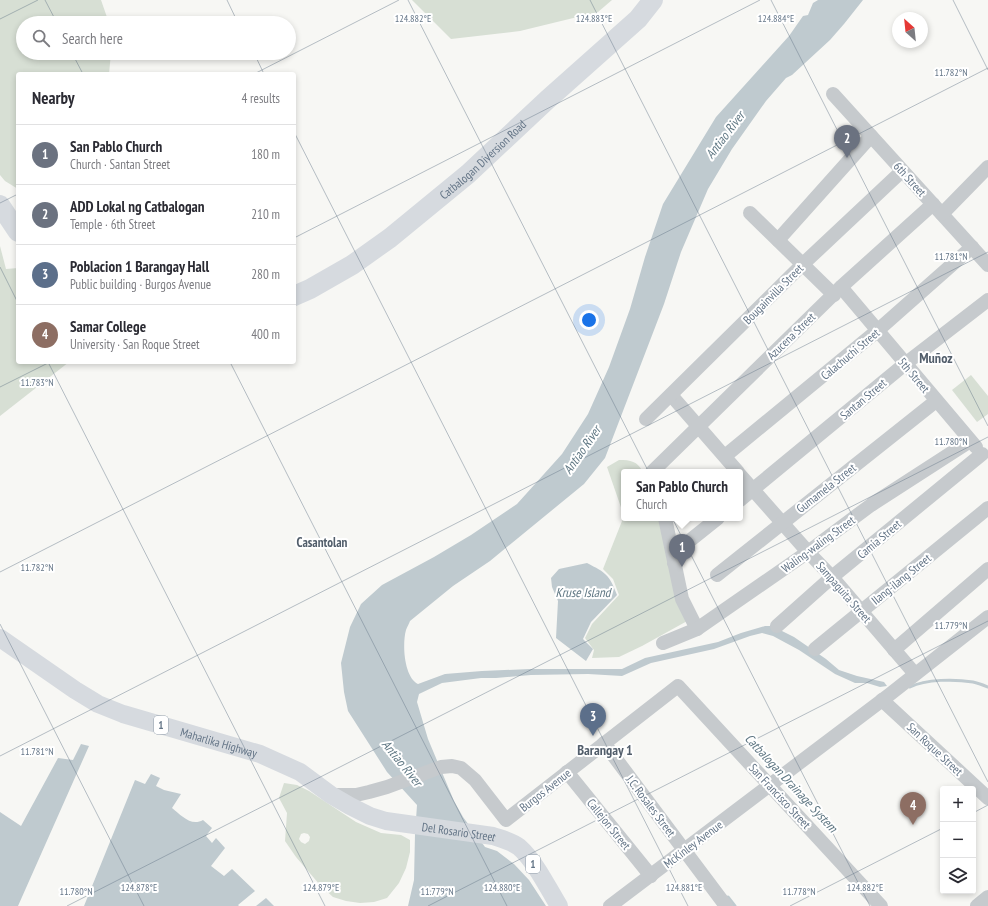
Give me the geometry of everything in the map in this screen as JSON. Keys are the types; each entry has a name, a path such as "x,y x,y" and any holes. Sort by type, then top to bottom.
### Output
{"highway":[{"name":"Catbalogan Diversion Road","path":"296,295 310,289 352,265 390,238 462,179 638,18 653,0"},
{"path":"0,205 16,229"}],"main road":[{"name":"Maharlika Highway","path":"0,638 75,690 98,704 123,714 260,754 300,772 331,795"},
{"name":"Del Rosario Street","path":"331,795 370,816 386,821 412,826 493,836 507,840 518,847 526,856 559,906"}],"street":[{"name":"6th Street","path":"833,94 988,265"},
{"path":"778,240 872,136"},
{"name":"Azucena Street","path":"655,469 837,291 988,167"},
{"name":"Bougainvilla Street","path":"646,419 803,264 902,171"},
{"name":"5th Street","path":"750,213 803,264 837,291 877,331 985,458"},
{"name":"Calachuchi Street","path":"725,456 877,331 972,248"},
{"name":"Santan Street","path":"743,498 905,364 988,300"},
{"path":"671,395 736,469"},
{"name":"Gumamela Street","path":"717,575 936,401"},
{"name":"Waling-waling Street","path":"663,643 697,629 808,552 871,505 970,441"},
{"name":"Camia Street","path":"777,626 832,578 985,458"},
{"name":"Sampaguita Street","path":"743,478 916,674"},
{"name":"Ilang-ilang Street","path":"815,649 988,508"},
{"path":"666,521 682,599 697,629"},
{"path":"674,563 678,550 714,521"},
{"path":"894,650 988,569"},
{"path":"889,695 988,616"},
{"name":"Burgos Avenue","path":"331,795 356,795 388,787 441,767 452,766 461,768 468,773 506,820 678,686"},
{"name":"San Francisco Street","path":"678,686 772,784 881,906"},
{"name":"McKinley Avenue","path":"610,906 889,695"},
{"name":"San Roque Street","path":"889,695 988,798"},
{"name":"J.C. Rosales Street","path":"604,743 726,906"},
{"name":"Callejon Street","path":"567,772 650,876"},
{"path":"977,906 988,897"}],"shaded area":[{"path":"0,0 101,0 107,16 16,16 16,60 110,60 109,72 16,72 16,188 5,181 0,175"},
{"path":"412,0 612,0 598,12 520,31 451,39"},
{"path":"0,246 6,269 16,268 16,364 66,364 0,416"},
{"path":"971,375 988,396 988,414 977,422 952,390"},
{"path":"619,460 627,460 636,463 641,469 621,469 621,507 607,467"},
{"path":"622,521 663,521 689,620 619,657 592,658 594,650 585,638 592,624 619,595 613,579 603,569"},
{"path":"284,783 297,785 309,791 356,822 381,833 401,835 410,840 410,852 406,868 399,883 387,898 374,902 360,903 346,901 333,897 320,885 296,857 285,841 287,813 279,798","holes":["301,834 308,834 310,837 309,841 305,844 301,842 299,839"]}],"water":[{"name":"Antiao River","path":"818,0 863,0 830,40 792,75 786,78 766,101 732,149 708,189 681,252 664,304 605,458 584,484 490,561 453,586 410,621 406,630 404,651 407,668 413,680 418,684 445,674 482,671 530,669 622,669 645,658 718,642 741,633 765,626 772,626 794,637 839,670 884,682 887,686 880,687 867,683 855,683 835,674 799,650 773,636 762,633 714,649 651,663 622,676 588,674 531,675 481,678 442,683 419,694 417,702 428,739 454,801 463,817 485,847 497,851 514,864 529,880 546,906 408,906 414,880 417,805 387,772 348,711 344,692 341,663 350,627 361,604 382,585 471,535 517,504 562,454 588,414 609,367 630,309 645,257 663,204 716,117 789,36 803,16 808,15 813,3"},
{"name":"Kruse Island","path":"587,563 599,569 609,578 617,595 591,622 583,639 593,649 586,661 556,638 558,601 552,587 551,578 559,569"},
{"path":"81,744 89,746 18,906 0,906 0,812 21,826 58,758 73,760"},
{"path":"151,774 160,778 156,786 164,790 181,794 172,808 190,821 199,822 203,820 212,828 206,836 212,843 216,838 225,848 211,866 224,876 232,869 255,891 238,905 239,906 84,906 135,780 145,784"},
{"path":"266,898 274,906 256,906"}],"waterway":[{"path":"910,687 924,682 949,680 979,683 988,687"},
{"path":"728,897 735,906"}],"place":[{"name":"ADD Lokal ng Catbalogan","path":"847,158"},
{"name":"San Pablo Church","path":"682,567"},
{"name":"Poblacion 1 Barangay Hall","path":"593,736"},
{"name":"Samar College","path":"913,825"}],"district":[{"name":"Muñoz","path":"936,358"},
{"name":"Casantolan","path":"322,542"},
{"name":"Barangay 1","path":"605,750"}],"water label":[{"name":"Catbalogan Drainage System","path":"791,783"}]}
